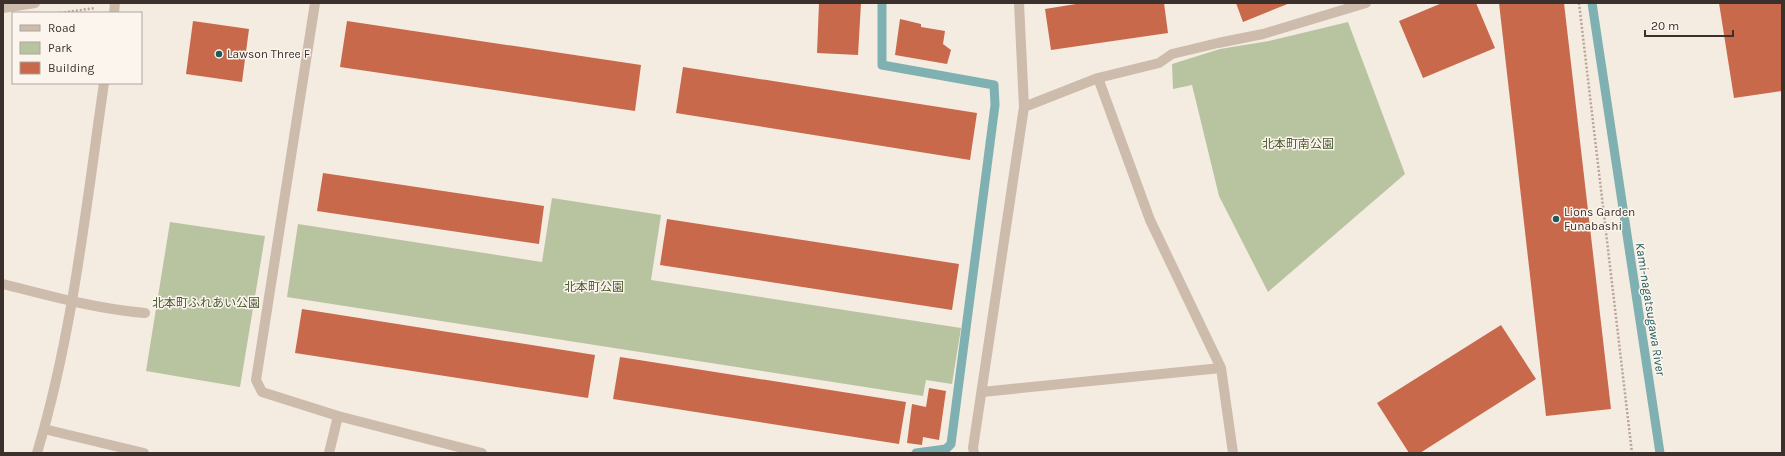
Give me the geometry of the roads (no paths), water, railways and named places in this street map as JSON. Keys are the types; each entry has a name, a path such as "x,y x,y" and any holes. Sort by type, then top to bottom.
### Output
{"street":[{"path":"3,8 35,3"},
{"path":"316,3 256,380 262,392 338,416 482,453"},
{"path":"974,453 973,448 1024,107 1019,3"},
{"path":"1024,107 1098,78 1159,63 1172,54 1218,42 1263,34 1366,3"},
{"path":"1098,78 1150,220 1221,368 1234,453"},
{"path":"37,453 44,429 73,301 104,84"},
{"path":"3,284 122,311 145,312"},
{"path":"982,392 1221,368"},
{"path":"329,453 338,416"},
{"path":"44,429 144,453"}],"waterway":[{"path":"882,3 882,65 994,85 995,105 951,444 946,449 916,453"},
{"name":"Kami-nagatsugawa River","path":"1592,3 1660,453"}],"place":[{"name":"Lawson Three F","path":"219,54"},
{"name":"Lions Garden Funabashi","path":"1556,219"}],"park label":[{"name":"北本町南公園","path":"1298,144"},
{"name":"北本町公園","path":"594,287"},
{"name":"北本町ふれあい公園","path":"206,303"}]}
